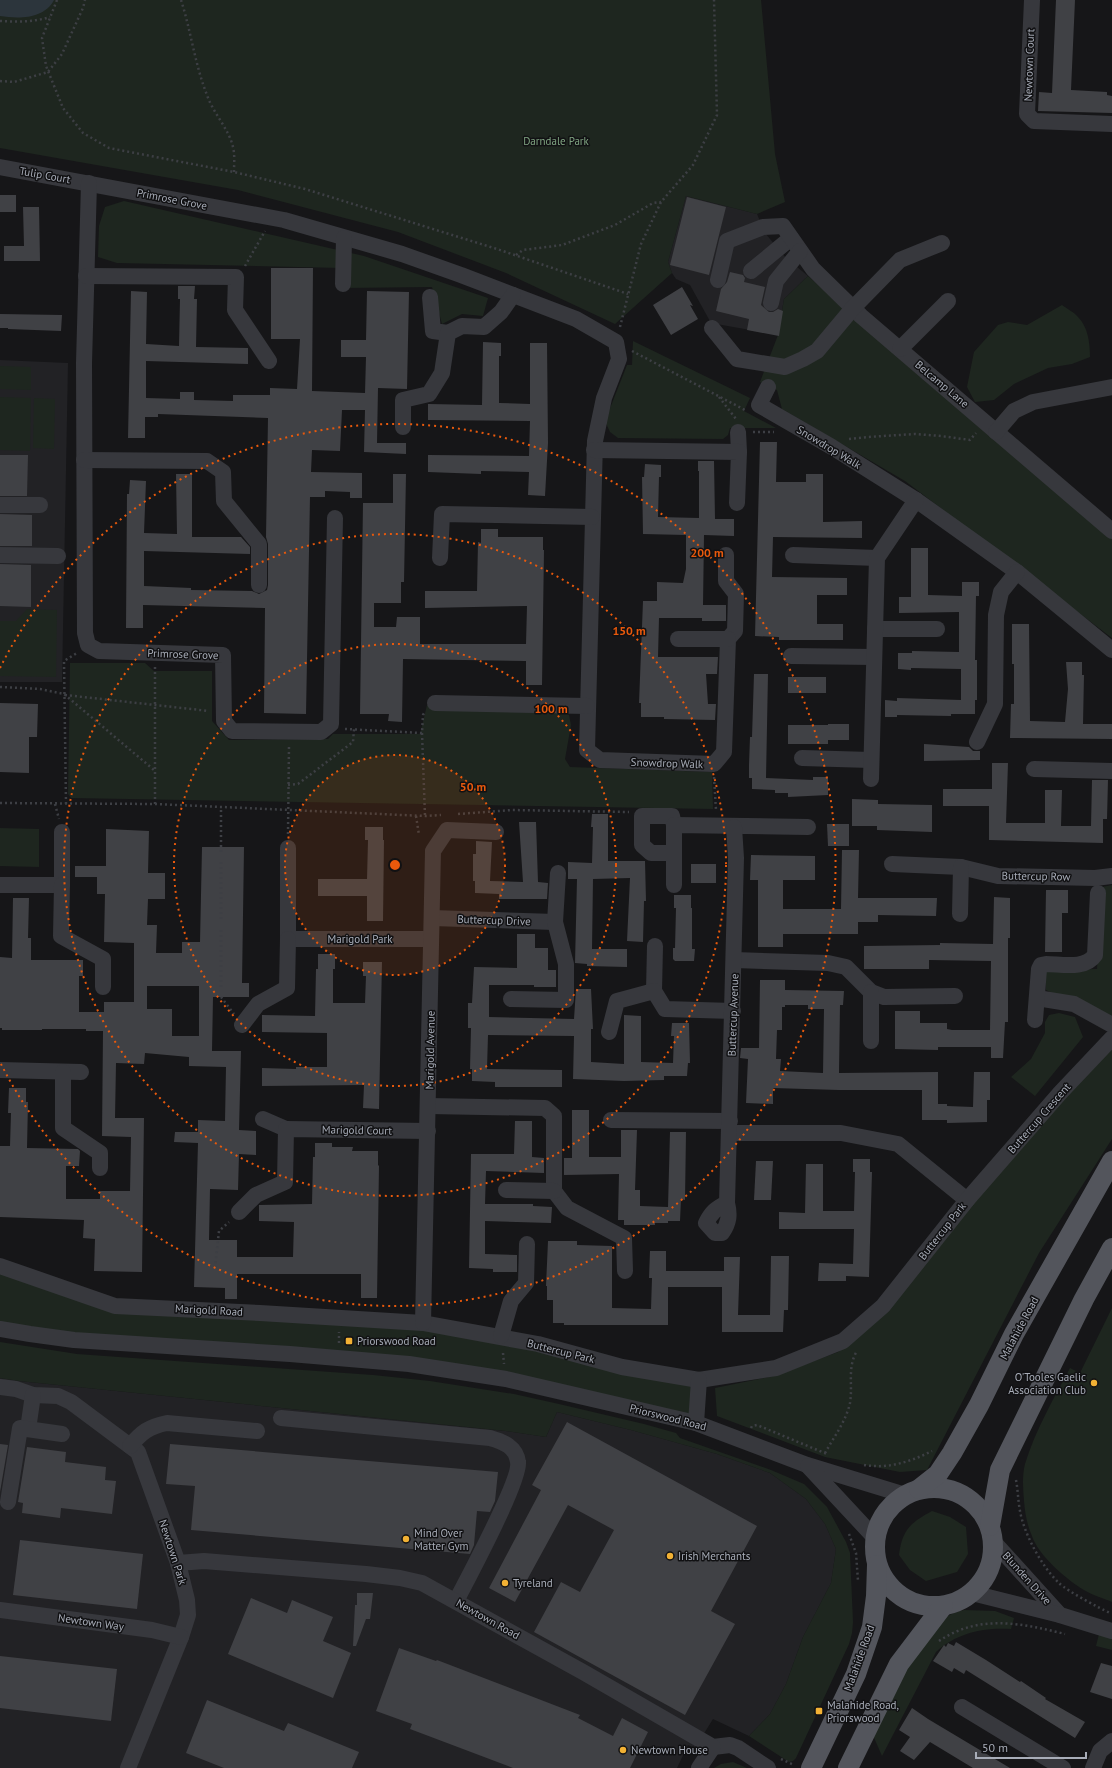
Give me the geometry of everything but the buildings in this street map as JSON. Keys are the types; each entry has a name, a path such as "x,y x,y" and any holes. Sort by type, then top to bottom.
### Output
{"main road":[{"name":"Malahide Road","path":"912,1492 938,1474 952,1453 979,1405 1014,1334 1112,1161"},
{"path":"992,1534 981,1510 973,1502 961,1494 944,1488 932,1487 912,1492 893,1503 884,1514 878,1526 875,1538 877,1564 888,1585 899,1595 917,1604 930,1606 943,1606 961,1600 972,1593 986,1576 993,1557 992,1534 1000,1470 1084,1298 1112,1248"},
{"name":"Malahide Road","path":"804,1764 856,1674 872,1627 876,1596 877,1564"},
{"path":"848,1768 899,1664 943,1606"}],"street":[{"name":"Newtown Court","path":"1032,0 1027,114 1034,121 1112,124"},
{"name":"Tulip Court","path":"0,167 90,183"},
{"name":"Primrose Grove","path":"90,183 272,218 402,254 576,319 616,342"},
{"path":"88,645 85,632 84,460 86,276 90,183"},
{"path":"718,280 727,241 763,228 787,232"},
{"path":"751,271 787,232"},
{"name":"Belcamp Lane","path":"787,232 813,270 853,308 1112,531"},
{"path":"343,284 344,238"},
{"path":"712,328 737,359 785,367 817,350 853,308 900,260 942,243"},
{"path":"770,303 776,281 800,251"},
{"path":"86,276 236,277 234,310 269,361"},
{"path":"430,297 433,331 448,333 462,326 484,327 501,312 513,295"},
{"path":"900,349 948,301"},
{"path":"403,427 403,400 429,394 442,373 448,333"},
{"name":"Snowdrop Walk","path":"616,342 619,359 604,398 594,450 587,750 600,760 714,764 724,752 728,639 735,631 736,594 726,581 726,555"},
{"name":"Snowdrop Walk","path":"768,387 759,405 832,447 916,500 1017,572 1112,650"},
{"path":"990,426 1033,402 1112,387"},
{"path":"737,503 739,452 742,432"},
{"path":"594,450 739,452"},
{"path":"84,460 207,461 223,472 224,501 259,544 259,585"},
{"path":"871,779 877,558 916,500"},
{"path":"0,505 40,505"},
{"path":"440,558 442,514 592,517"},
{"path":"331,724 334,518"},
{"path":"0,555 58,556"},
{"path":"793,555 877,558"},
{"path":"977,742 995,704 996,615 1002,592 1017,572"},
{"path":"875,629 937,629"},
{"path":"678,639 728,639"},
{"name":"Primrose Grove","path":"88,645 99,652 223,655 224,721 232,731 321,732 331,724"},
{"path":"791,656 874,657"},
{"path":"435,703 587,706"},
{"path":"802,758 871,760"},
{"path":"1034,769 1112,771"},
{"path":"674,853 651,853 642,845 642,816 672,816 674,825 674,853 674,885"},
{"path":"674,825 808,827"},
{"name":"Buttercup Avenue","path":"727,1203 736,858 734,827"},
{"name":"Marigold Avenue","path":"424,1323 433,851 447,830 496,832"},
{"path":"62,832 61,936 102,959 103,987"},
{"path":"242,1025 258,1004 287,988 288,848"},
{"name":"Buttercup Row","path":"892,864 961,867 998,876 1095,878 1112,876"},
{"path":"960,914 961,867"},
{"path":"511,999 566,1000 566,964 555,922 558,873"},
{"path":"0,885 62,885"},
{"path":"1035,1020 1039,969 1041,965 1084,965 1091,962 1095,955 1098,893"},
{"name":"Buttercup Drive","path":"432,918 555,922"},
{"name":"Marigold Park","path":"288,939 431,939"},
{"path":"655,946 654,991 665,1009 733,1011"},
{"path":"734,960 828,963 846,967 871,992 884,997 954,996"},
{"path":"609,1032 617,1001 654,991"},
{"path":"871,992 871,1041"},
{"path":"1037,998 1074,1004 1112,1025"},
{"name":"Buttercup Crescent","path":"967,1200 1060,1093 1112,1038"},
{"path":"0,1070 81,1072"},
{"path":"63,1072 63,1128 100,1153 100,1168"},
{"path":"429,1106 545,1108 554,1116 554,1191 567,1208 624,1238 625,1271"},
{"name":"Marigold Court","path":"263,1119 286,1130 428,1132"},
{"name":"Buttercup Park","path":"424,1323 538,1344 622,1367 699,1380 776,1368 843,1340 883,1306 967,1200 898,1144 841,1133 610,1120"},
{"path":"239,1212 256,1195 285,1182 286,1130"},
{"path":"506,1190 554,1191"},
{"path":"501,1336 511,1301 526,1283 527,1244"},
{"name":"Marigold Road","path":"0,1266 116,1306 424,1323"},
{"name":"Priorswood Road","path":"0,1328 74,1340 409,1364 506,1379 696,1423 747,1440 807,1465 912,1492"},
{"path":"696,1423 699,1380"},
{"name":"Newtown Park","path":"0,1387 16,1389 32,1395 58,1396 71,1402 138,1452 178,1563 187,1600 188,1615 128,1768"},
{"path":"28,1429 32,1395"},
{"path":"281,1418 490,1438 504,1442 514,1451 519,1463 516,1477 486,1543 456,1601"},
{"path":"126,1443 154,1426 166,1423 256,1431"},
{"path":"8,1502 20,1428 62,1434"},
{"name":"Priorswood Road","path":"807,1465 875,1538"},
{"name":"Blunden Drive","path":"992,1534 1060,1615"},
{"name":"Newtown Road","path":"178,1563 204,1561 366,1574 400,1578 422,1583 583,1672 713,1747"},
{"name":"Blunden Drive","path":"972,1593 1060,1615 1112,1631"},
{"name":"Newtown Way","path":"0,1610 152,1630 181,1636"},
{"path":"962,1707 1062,1768"},
{"path":"1093,1768 1100,1751 1112,1741"},
{"path":"699,1768 713,1747 730,1745 767,1767"}],"path":[{"path":"56,0 42,38 48,72 63,108 83,133 109,148 234,172 305,189 516,255 628,294"},
{"path":"0,81 14,82 48,72 62,54 83,8 85,0"},
{"path":"181,0 207,96 233,147 234,172"},
{"path":"714,0 717,115 693,165 661,202 641,244 616,342 749,412"},
{"path":"0,21 26,21 50,17"},
{"path":"516,255 523,250 562,245 615,225 653,203 661,202"},
{"path":"236,277 249,261 272,218"},
{"path":"717,396 740,425 745,428 742,432 782,432"},
{"path":"832,447 836,438 857,439 868,436 915,434 970,440 990,426"},
{"path":"66,804 64,661 88,645"},
{"path":"154,804 155,653"},
{"path":"0,687 40,689 64,694 154,706 224,712"},
{"path":"64,694 154,770"},
{"path":"425,816 422,732 423,715 435,703"},
{"path":"331,724 340,729 422,732"},
{"path":"288,785 298,784 353,742 354,729"},
{"path":"288,848 289,732"},
{"path":"714,764 716,813 732,813 734,827"},
{"path":"0,803 154,804 416,816 449,815"},
{"path":"221,807 221,852"},
{"path":"457,814 512,810 636,812"},
{"path":"416,816 419,836"},
{"path":"221,862 221,919"},
{"path":"221,927 221,987"},
{"path":"221,997 242,1025"},
{"path":"215,1268 219,1231 239,1212"},
{"path":"338,1358 340,1318"},
{"path":"501,1336 506,1379"},
{"path":"825,1453 847,1414 850,1400 851,1366 859,1347"},
{"path":"750,1430 752,1426 757,1425 832,1456"},
{"path":"861,1464 879,1466 902,1464 934,1450"},
{"path":"1016,1479 1020,1510 1025,1528 1047,1568 1060,1584 1097,1607 1112,1614"},
{"path":"846,1529 856,1553 858,1582"},
{"path":"936,1643 953,1632 969,1627 997,1623 1015,1623 1068,1635"},
{"path":"767,1767 774,1755 794,1766 804,1764"}],"shaded area":[{"path":"0,0 54,0 50,6 38,14 15,17 0,16"},
{"path":"686,196 757,214 765,233 786,258 808,276 784,299 778,335 711,323 690,285 676,279 672,273 668,262"},
{"path":"0,360 68,363 62,682 0,682"},
{"path":"0,1378 506,1431 546,1437 557,1412 631,1430 717,1454 770,1473 806,1499 825,1524 836,1549 831,1583 803,1637 786,1684 770,1714 749,1736 713,1719 695,1748 688,1745 677,1768 0,1768"}],"green space":[{"name":"Darndale Park","path":"0,0 761,0 775,154 785,202 757,214 686,196 668,262 672,273 615,324 506,273 398,232 238,190 0,148"},
{"path":"124,201 364,256 488,298 483,316 462,314 442,324 432,287 343,288 341,268 117,263 98,257 99,226 105,207"},
{"path":"808,276 1112,539 1112,638 905,481 782,409 777,390 760,382 778,335 784,299"},
{"path":"1062,305 1076,315 1084,326 1090,346 1090,357 1072,364 1048,368 1014,384 994,400 975,402 967,387 974,352 998,325 1008,322 1027,325"},
{"path":"633,341 750,398 744,411 776,428 730,428 728,435 723,439 618,438 610,432 605,421 627,365 632,365"},
{"path":"0,366 31,367 31,390 0,389"},
{"path":"0,397 31,398 30,451 0,450"},
{"path":"34,398 55,399 54,449 33,448"},
{"path":"27,609 57,610 56,677 0,676 0,621 16,621"},
{"path":"70,663 145,663 154,671 212,671 212,721 229,740 328,739 333,734 420,734 427,705 555,707 569,715 571,725 565,759 570,767 712,772 713,809 71,798 68,794"},
{"path":"0,828 39,829 39,867 0,866"},
{"path":"1112,885 1111,1021 1046,990 1046,970 1097,969 1102,887"},
{"path":"1059,1013 1075,1017 1083,1037 1035,1096 1011,1077 1031,1059 1045,1033 1045,1022 1049,1015"},
{"path":"1112,1042 1112,1139 1039,1253 927,1470 900,1472 825,1457 717,1416 715,1388 774,1376 838,1352 896,1301 1004,1157"},
{"path":"0,1266 115,1306 423,1323 699,1380 696,1423 506,1378 0,1328"},
{"name":"O'Tooles Gaelic Association Club","path":"1112,1308 1112,1602 1077,1586 1062,1574 1040,1551 1030,1532 1024,1505 1023,1482 1025,1464 1029,1452 1051,1403 1070,1368 1080,1373"},
{"path":"0,1342 77,1354 373,1375 430,1381 514,1394 644,1424 676,1433 680,1438 771,1470 804,1484 827,1507 846,1542 850,1553 853,1622 849,1644 796,1758 793,1761 789,1762 749,1736 770,1714 786,1684 803,1637 831,1583 836,1549 825,1524 806,1499 770,1473 717,1454 631,1430 557,1412 546,1437 506,1431 19,1381 0,1378"},
{"path":"932,1511 950,1517 966,1527 968,1554 957,1572 926,1581 910,1570 899,1555 902,1539 908,1528 918,1519"},
{"path":"964,1610 995,1611 1014,1618 1011,1629 981,1630 961,1636 944,1645 936,1652 882,1756 872,1733 908,1660 920,1642 933,1627 948,1616"},
{"path":"1100,1630 1112,1633 1112,1650 1096,1646"},
{"path":"733,1762 747,1768 714,1768 721,1764"}],"place":[{"name":"Priorswood Road","path":"349,1341"},
{"name":"O'Tooles Gaelic Association Club","path":"1094,1383"},
{"name":"Mind Over Matter Gym","path":"406,1539"},
{"name":"Irish Merchants","path":"670,1556"},
{"name":"Tyreland","path":"505,1583"},
{"name":"Malahide Road, Priorswood","path":"819,1711"},
{"name":"Newtown House","path":"623,1750"}]}
